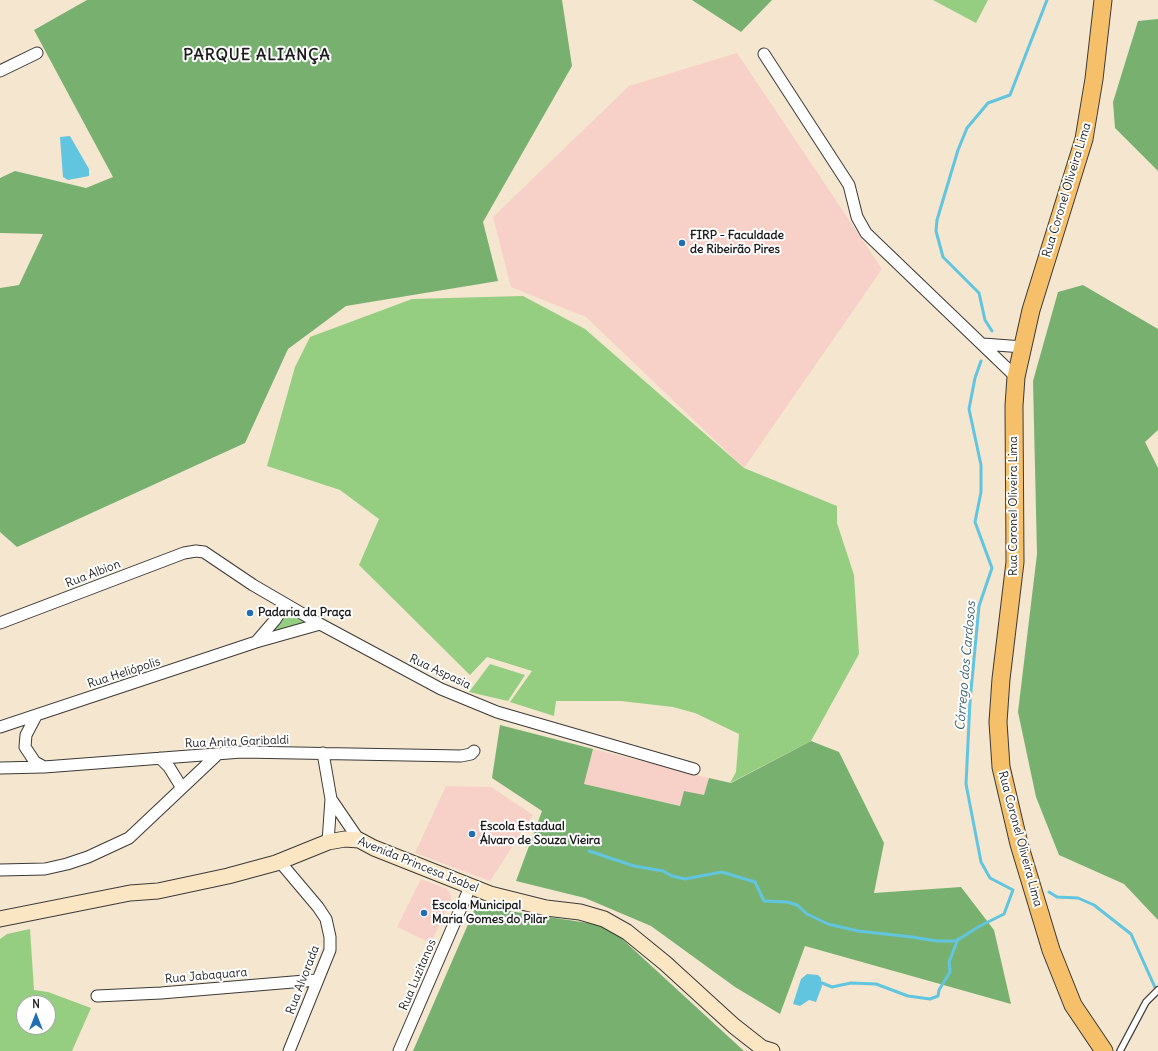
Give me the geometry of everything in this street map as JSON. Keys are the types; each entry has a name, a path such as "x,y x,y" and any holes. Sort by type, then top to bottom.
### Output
{"main road":[{"name":"Rua Coronel Oliveira Lima","path":"1103,0 1094,79 1084,139 1031,310 1016,377 1014,406 1015,562 1001,679 998,722 1001,767 1019,844 1051,950 1073,1005 1104,1051"},
{"name":"Avenida Princesa Isabel","path":"0,919 130,892 158,891 228,876 280,862 328,842 345,839 359,840 374,848 490,894 546,908 580,912 604,918 626,932 665,963 734,1026 762,1048 772,1051"}],"street":[{"path":"0,71 37,53"},
{"path":"764,54 849,185 856,217 861,226 988,345 994,358 1016,377"},
{"path":"988,345 1023,347"},
{"name":"Rua Aspasia","path":"196,551 208,554 253,585 285,604 441,689 498,712 694,769"},
{"name":"Rua Albion","path":"0,623 184,553 196,551"},
{"path":"256,642 275,620 285,604"},
{"name":"Rua Heliópolis","path":"0,727 256,642 320,624"},
{"path":"36,716 26,734 26,747 35,762 44,767"},
{"name":"Rua Anita Garibaldi","path":"0,768 44,767 218,754 272,752 461,756 471,754 474,751"},
{"path":"323,753 331,800 328,842"},
{"path":"0,870 45,869 88,857 129,838 218,754"},
{"path":"160,758 182,788"},
{"path":"331,800 359,840"},
{"name":"Rua Alvorada","path":"280,862 306,891 326,919 330,938 330,950 289,1051"},
{"name":"Rua Luzitanos","path":"399,1051 470,886"},
{"name":"Rua Jabaquara","path":"97,996 317,980"}],"lane":[{"path":"1120,1051 1146,1002 1158,990"}],"shaded area":[{"name":"FIRP - Faculdade de Ribeirão Pires","path":"737,53 882,269 744,468 586,317 511,287 493,217 629,86"},
{"path":"593,749 709,778 704,796 680,806 584,784"},
{"name":"Escola Estadual Álvaro de Souza Vieira","path":"446,786 491,787 533,815 490,881 415,853"},
{"name":"Escola Municipal Maria Gomes do Pilar","path":"421,879 447,889 451,895 451,900 431,943 397,927"}],"green space":[{"path":"87,0 562,0 572,66 483,222 498,281 346,306 288,349 245,443 17,547 0,532 0,288 19,285 43,234 0,233 0,178 15,171 86,188 113,177 34,30"},
{"path":"692,0 772,0 741,32"},
{"path":"933,0 988,0 976,23"},
{"path":"1158,19 1158,171 1115,128 1113,102 1138,21"},
{"path":"1083,285 1158,329 1158,430 1145,442 1158,468 1158,920 1124,884 1059,855 1036,797 1018,712 1037,554 1033,381 1058,292"},
{"path":"523,296 585,329 744,468 837,506 837,523 854,575 859,654 811,741 730,783 736,772 739,734 695,713 673,707 621,701 556,701 554,716 510,702 532,671 487,657 470,675 359,565 379,519 340,490 267,466 295,367 310,337 412,299"},
{"path":"286,608 309,620 290,631 264,637"},
{"path":"490,664 525,675 508,701 469,692"},
{"path":"500,725 593,749 584,784 680,806 684,791 704,795 709,778 731,783 811,741 839,752 884,843 874,893 961,887 994,930 1011,1004 805,946 780,1014 735,987 651,926 585,898 516,881 542,811 492,778"},
{"path":"476,906 608,926 744,1051 413,1051"},
{"path":"30,929 34,990 48,992 91,1008 72,1051 0,1051 0,939 7,934"}],"water":[{"path":"70,136 89,169 89,176 68,180 63,177 60,137"},
{"path":"807,974 818,975 821,978 822,986 816,1002 809,1000 800,1006 793,1004 801,979"}],"waterway":[{"name":"Córrego dos Cardosos","path":"992,331 985,320 979,293 943,257 936,231 937,220 958,150 967,128 988,103 1010,95 1047,0"},
{"name":"Córrego dos Cardosos","path":"589,851 634,866 663,871 672,876 685,879 722,872 755,882 764,901 787,902 797,905 807,914 828,924 858,931 937,941 956,941 980,926 1004,914 1013,890 990,878 981,862 966,784 970,701 979,606 992,568 975,522 981,492 981,465 969,409 975,378 981,361"},
{"name":"Córrego dos Cardosos","path":"1049,892 1057,897 1078,898 1094,905 1131,934 1157,992"},
{"path":"822,983 832,987 851,983 876,984 908,996 930,999 938,996 939,990 950,972 949,962 958,939"}],"place":[{"name":"FIRP - Faculdade de Ribeirão Pires","path":"682,243"},
{"name":"Padaria da Praça","path":"250,613"},
{"name":"Escola Estadual Álvaro de Souza Vieira","path":"472,834"},
{"name":"Escola Municipal Maria Gomes do Pilar","path":"424,913"}],"district":[{"name":"PARQUE ALIANÇA","path":"257,55"}]}
